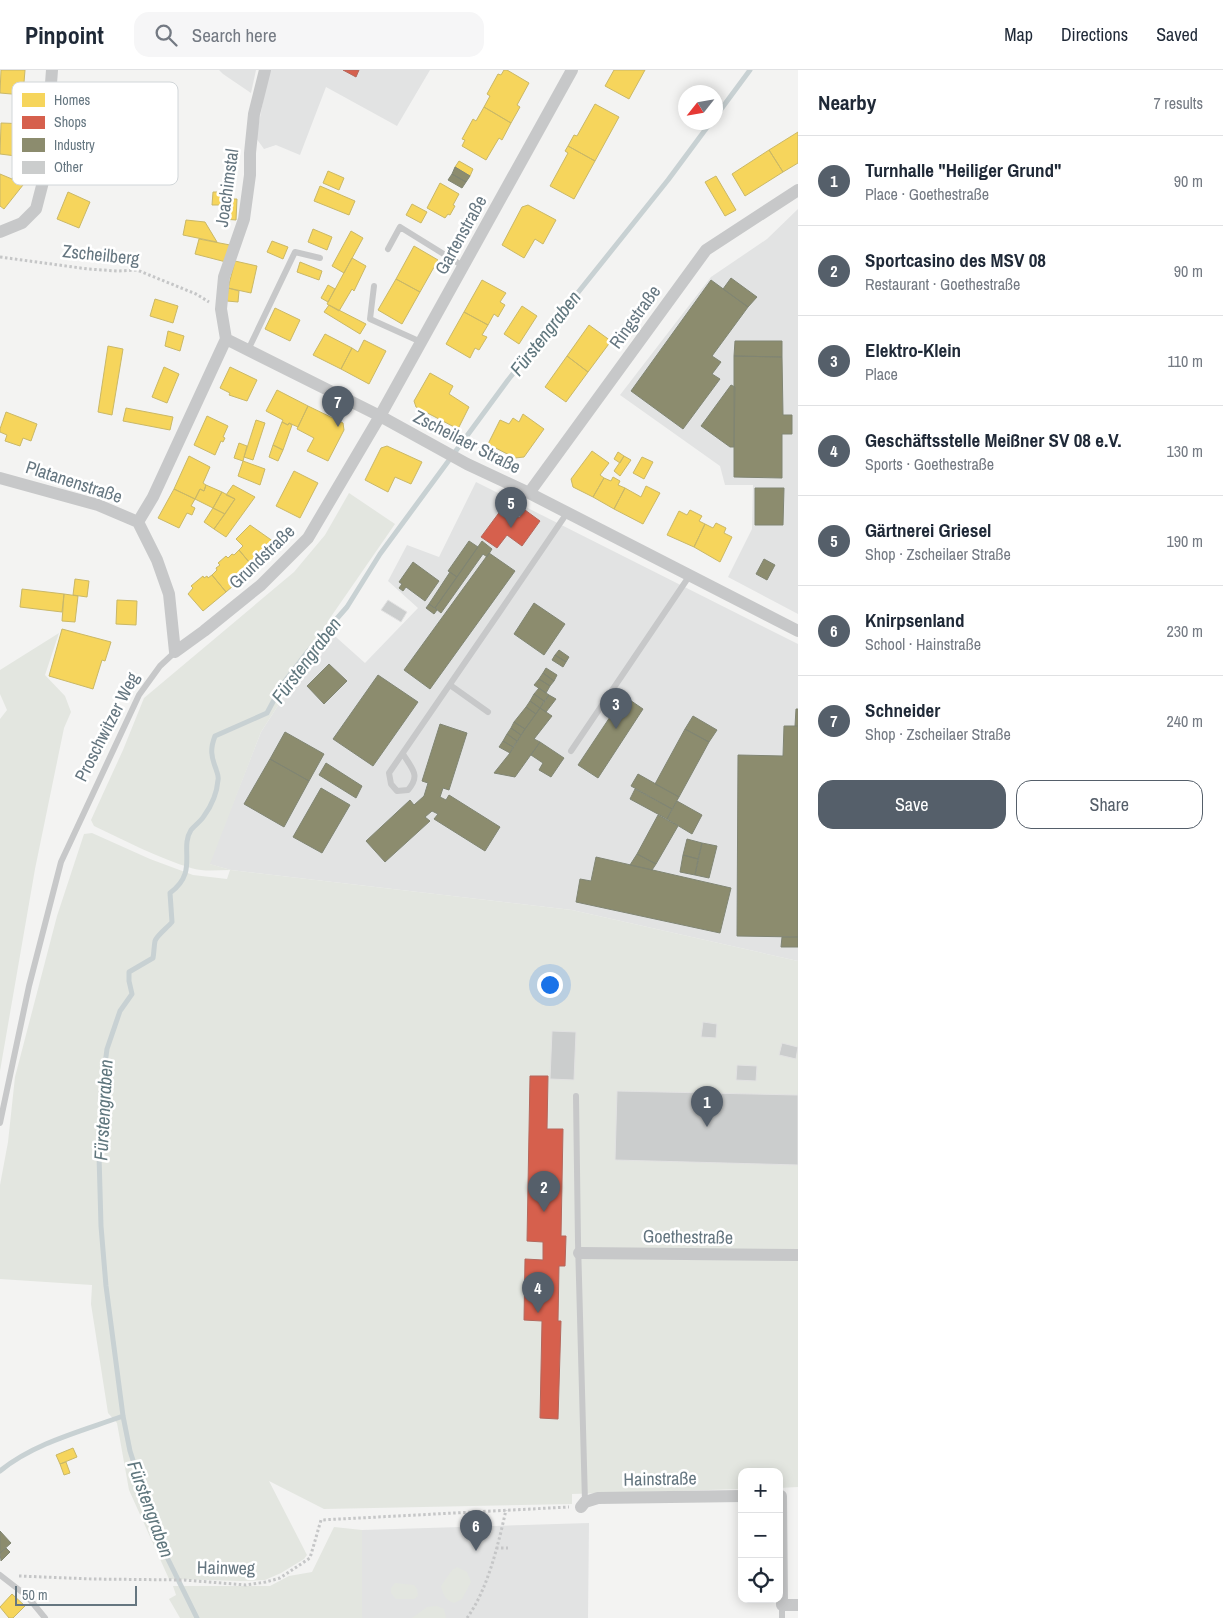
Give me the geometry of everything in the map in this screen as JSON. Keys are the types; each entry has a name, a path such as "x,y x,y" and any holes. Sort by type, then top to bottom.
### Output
{"street":[{"name":"Joachimstal","path":"226,339 221,310 224,277 244,219 250,175 254,114 265,70"},
{"name":"Gartenstraße","path":"380,416 572,70"},
{"path":"0,232 22,223 36,209 42,185"},
{"name":"Ringstraße","path":"529,493 706,250 798,190"},
{"path":"175,652 169,594 157,560 138,522 153,497 226,339"},
{"name":"Zscheilaer Straße","path":"226,339 380,416 468,464 690,574 798,631"},
{"name":"Grundstraße","path":"175,652 261,585 308,538 380,416"},
{"name":"Platanenstraße","path":"0,478 98,505 138,522"},
{"name":"Goethestraße","path":"578,1253 798,1255"},
{"name":"Hainstraße","path":"583,1504 598,1498 738,1496"},
{"path":"781,1513 782,1604 798,1605"}],"lane":[{"path":"388,249 400,227 463,266"},
{"path":"248,350 295,252 320,258"},
{"path":"374,286 370,318 421,342"},
{"path":"403,754 415,773 414,782 408,790 397,791 391,784 390,773 567,513"},
{"path":"571,751 690,574"},
{"name":"Proschwitzer Weg","path":"0,1123 29,986 61,862 139,695 160,666 175,652"},
{"path":"450,685 488,712"},
{"path":"576,1096 583,1504"},
{"path":"0,1575 27,1596 45,1618"},
{"path":"782,1604 782,1618"}],"path":[{"name":"Zscheilberg","path":"0,257 117,271 137,270 196,294 221,310"},
{"path":"467,1618 478,1603 506,1510 583,1504"},
{"name":"Hainweg","path":"7,1579 14,1576 33,1576 184,1580 246,1585 280,1578 310,1558 320,1520 506,1510"},
{"path":"496,1548 508,1548"}],"shaded area":[{"path":"219,70 256,70 251,93 223,74"},
{"path":"269,70 430,70 397,126 326,87 300,155 276,145 264,149 256,138"},
{"path":"798,209 798,614 728,577 752,529 753,485 725,485 720,466 620,395 711,277 767,239"},
{"path":"476,482 798,644 798,961 572,910 231,870 209,864 261,732 327,629 365,663 418,608 388,581 407,545 439,557"},
{"path":"349,493 395,524 328,621 327,629 261,732 210,864 231,870 572,910 798,961 798,1487 783,1488 783,1468 738,1468 738,1489 572,1494 572,1504 324,1509 269,1481 307,1555 304,1559 265,1580 169,1579 129,1490 117,1423 108,1413 91,1304 92,1285 0,1279 0,1185 8,1142 15,1077 57,916 84,834 92,833 150,859 193,875 227,879 230,870 201,870 179,864 94,826 91,820 144,698 294,572 325,535"},
{"path":"59,633 45,675 65,696 71,712 64,728 35,869 0,1071 0,719 7,710 0,694 0,670"},
{"path":"589,1523 588,1618 362,1618 362,1530"},
{"path":"334,1527 362,1530 362,1618 180,1618 169,1599 176,1595 173,1586 270,1586 289,1576 312,1572"},
{"path":"457,1567 467,1572 471,1582 462,1599 454,1603 448,1600 441,1586 452,1570"},
{"path":"395,1583 414,1585 418,1596 414,1599 396,1599 391,1593 391,1588"},
{"path":"437,1606 444,1609 446,1618 412,1618 427,1607"}],"building: Homes":[{"path":"1,70 25,70 24,82 12,82 12,94 0,93"},
{"path":"504,70 529,83 517,105 520,107 511,123 484,107 490,96 487,94 498,74 501,75"},
{"path":"614,70 645,70 629,99 605,86"},
{"path":"595,104 619,117 595,161 568,146 574,135 577,136"},
{"path":"484,107 511,123 502,140 499,138 486,160 462,146 465,140 462,139 473,119 476,121"},
{"path":"1,123 12,123 12,156 0,154"},
{"path":"798,132 798,163 783,172 769,150"},
{"path":"568,146 595,161 574,199 550,186 568,153 565,151"},
{"path":"769,150 783,172 745,196 732,174"},
{"path":"459,161 473,169 470,176 455,167"},
{"path":"328,171 344,178 339,190 323,183"},
{"path":"0,174 12,179 12,185 23,185 4,209 0,206"},
{"path":"716,176 736,210 725,216 705,182"},
{"path":"440,183 459,194 450,215 448,214 445,218 427,208"},
{"path":"320,186 355,201 349,215 314,201"},
{"path":"68,192 90,202 79,228 57,219"},
{"path":"213,192 231,192 231,199 237,199 236,220 223,219 223,205 212,205"},
{"path":"412,204 427,212 421,223 406,215"},
{"path":"528,205 556,220 543,244 535,239 524,258 502,245 522,207"},
{"path":"186,220 205,222 217,242 183,235"},
{"path":"313,229 332,237 327,250 308,242"},
{"path":"351,231 363,238 344,273 332,266"},
{"path":"199,239 230,245 226,262 195,254"},
{"path":"272,241 288,247 283,259 267,252"},
{"path":"414,246 438,260 420,292 396,279"},
{"path":"352,258 366,266 354,291 352,289 339,311 327,304"},
{"path":"235,261 257,266 251,293 228,288"},
{"path":"300,262 322,271 319,280 297,272"},
{"path":"396,279 420,292 402,324 378,310"},
{"path":"482,280 506,293 500,302 505,305 498,317 494,314 488,325 464,312"},
{"path":"328,285 335,289 328,302 321,298"},
{"path":"228,288 239,291 238,302 227,301"},
{"path":"155,299 178,306 173,323 150,316"},
{"path":"329,305 366,324 360,334 324,312"},
{"path":"522,306 537,316 519,344 504,334"},
{"path":"275,308 300,320 290,341 265,329"},
{"path":"464,312 488,325 482,335 487,337 479,350 475,348 470,358 446,344"},
{"path":"589,325 611,341 588,372 567,356"},
{"path":"168,331 184,336 180,351 165,346"},
{"path":"325,334 352,348 341,369 313,355"},
{"path":"364,340 386,351 369,384 341,369 352,348 358,352"},
{"path":"108,346 123,349 112,415 98,412"},
{"path":"567,356 588,372 566,402 545,387"},
{"path":"164,367 179,374 167,403 152,397"},
{"path":"230,367 257,380 247,401 229,395 230,393 220,388"},
{"path":"430,373 453,386 449,394 469,407 458,429 416,407 414,401"},
{"path":"277,390 308,406 298,427 282,422 283,420 266,411"},
{"path":"308,406 343,423 344,430 328,461 307,451 314,438 297,429"},
{"path":"126,408 173,417 170,430 123,421"},
{"path":"6,412 37,424 31,441 23,438 20,446 5,441 7,435 0,432 0,429"},
{"path":"523,414 544,429 524,457 515,458 488,444 500,420 509,424 513,418 519,422"},
{"path":"207,416 228,426 223,437 225,438 223,442 221,441 215,455 194,445"},
{"path":"256,420 265,423 253,460 244,457"},
{"path":"282,422 292,425 283,450 273,445"},
{"path":"239,443 247,446 243,461 234,458"},
{"path":"273,445 283,450 278,461 269,457"},
{"path":"387,446 422,462 411,484 395,477 388,492 365,480 381,448"},
{"path":"592,451 609,463 600,475 604,478 593,497 573,487 571,479"},
{"path":"618,452 624,456 620,463 614,459"},
{"path":"189,456 210,467 203,483 206,485 204,491 200,489 195,499 174,489"},
{"path":"624,456 631,460 620,476 614,471"},
{"path":"642,457 653,462 644,479 633,473"},
{"path":"243,461 265,469 260,485 238,476"},
{"path":"294,471 318,483 300,518 276,506"},
{"path":"613,477 620,481 618,485 625,488 614,509 593,497 604,478 611,481"},
{"path":"206,485 222,492 213,508 195,499 200,489 204,491"},
{"path":"233,485 255,497 226,537 214,529 235,499 226,495"},
{"path":"646,486 660,493 643,524 614,509 625,488 641,497"},
{"path":"174,489 195,499 191,506 195,508 192,515 187,513 179,528 158,518"},
{"path":"222,492 235,499 225,514 213,508"},
{"path":"213,508 225,514 214,529 204,522"},
{"path":"690,510 702,516 699,521 705,524 694,547 667,535 679,511 687,515"},
{"path":"716,523 726,528 724,533 732,537 720,562 694,547 705,524 713,528"},
{"path":"250,525 277,544 254,568 239,550 243,546 236,539"},
{"path":"239,550 254,568 226,592 212,575 220,565 218,563 226,556 228,558"},
{"path":"212,575 226,592 203,611 188,594 193,588 191,586 203,576 208,578"},
{"path":"75,579 89,581 87,597 73,595"},
{"path":"22,589 64,594 62,612 20,607"},
{"path":"64,594 78,596 75,622 62,621"},
{"path":"117,600 137,601 136,625 116,624"},
{"path":"62,629 111,642 105,661 102,660 93,689 49,676"},
{"path":"73,1448 77,1457 60,1464 56,1455"},
{"path":"66,1462 70,1473 64,1475 60,1464"},
{"path":"12,1594 25,1606 13,1618 9,1618 0,1607"}],"building: Shops":[{"path":"343,70 359,70 356,77"},
{"path":"504,506 519,518 525,510 540,521 522,546 507,535 497,548 481,537"},
{"path":"530,1076 548,1076 547,1129 563,1129 561,1236 566,1236 565,1266 559,1266 558,1321 561,1321 558,1419 540,1418 542,1321 524,1320 525,1259 543,1260 543,1242 527,1241"}],"building: Industry":[{"path":"455,167 470,176 466,182 452,174"},
{"path":"452,174 466,182 462,188 448,180"},
{"path":"731,278 757,297 748,307 723,289"},
{"path":"711,280 748,307 712,356 721,362 712,374 720,379 683,429 631,391"},
{"path":"735,341 782,341 782,357 734,356"},
{"path":"734,356 782,357 783,415 792,415 792,434 782,434 782,478 734,477"},
{"path":"731,385 735,387 734,447 730,447 701,426"},
{"path":"755,488 784,488 783,525 755,525"},
{"path":"469,541 478,547 457,577 448,571"},
{"path":"482,541 492,549 487,557 483,554 441,613 435,608"},
{"path":"489,553 515,571 430,689 404,670"},
{"path":"764,559 775,565 767,580 756,574"},
{"path":"413,562 439,581 425,601 406,587 403,591 399,588 402,584 399,582"},
{"path":"450,572 457,577 435,608 429,604"},
{"path":"534,603 565,624 544,655 514,634"},
{"path":"429,604 437,610 434,614 426,608"},
{"path":"559,650 569,657 566,662 555,655"},
{"path":"555,655 566,662 563,667 552,660"},
{"path":"329,664 347,681 324,704 307,686"},
{"path":"546,668 557,675 554,681 543,673"},
{"path":"543,673 554,681 550,686 539,679"},
{"path":"378,675 418,702 373,766 333,739"},
{"path":"539,679 550,686 546,693 534,685"},
{"path":"539,688 549,695 544,701 534,694"},
{"path":"534,694 544,701 540,708 530,701"},
{"path":"549,695 556,699 546,712 540,708"},
{"path":"624,696 643,709 598,778 578,765"},
{"path":"530,701 540,708 536,714 526,707"},
{"path":"526,707 536,714 525,729 514,722"},
{"path":"540,708 552,716 534,739 540,742 515,777 494,773 510,753"},
{"path":"796,709 798,709 798,726 795,726"},
{"path":"693,716 717,730 709,742 685,729"},
{"path":"514,722 525,729 521,735 511,728"},
{"path":"440,724 467,733 449,790 443,788 440,797 446,800 449,795 500,827 485,851 434,819 438,814 432,811 425,817 430,821 385,862 366,841 410,800 414,805 424,796 428,783 422,781"},
{"path":"784,726 798,726 798,937 737,936 738,755 783,756"},
{"path":"511,728 521,735 517,741 507,734"},
{"path":"685,729 709,742 679,797 655,784"},
{"path":"285,732 324,754 309,781 270,759"},
{"path":"507,734 517,741 513,747 503,741"},
{"path":"503,741 513,747 510,753 499,747"},
{"path":"540,742 564,758 551,777 539,770 543,763 531,755"},
{"path":"270,759 309,781 284,827 244,804"},
{"path":"326,763 362,786 356,798 319,775"},
{"path":"638,774 679,797 672,809 631,786"},
{"path":"321,788 350,805 322,853 293,837"},
{"path":"635,789 672,809 667,819 630,799"},
{"path":"677,801 702,815 692,834 667,819"},
{"path":"658,815 678,826 656,864 637,854"},
{"path":"687,839 702,843 698,859 683,855"},
{"path":"702,843 717,846 709,878 695,875"},
{"path":"637,854 656,864 652,870 630,865"},
{"path":"683,855 698,859 695,875 680,872"},
{"path":"596,857 731,888 720,933 576,902 580,879 591,881"},
{"path":"782,937 798,937 798,947 781,947"},
{"path":"0,1531 11,1543 0,1553"},
{"path":"6,1548 10,1552 1,1561 0,1553"}],"building: Other":[{"path":"388,600 407,612 401,622 381,610"},
{"path":"703,1022 717,1024 716,1038 701,1037"},
{"path":"552,1031 576,1032 574,1080 550,1079"},
{"path":"782,1043 798,1047 796,1059 779,1055"},
{"path":"737,1065 757,1066 756,1081 736,1080"},
{"path":"617,1091 798,1095 798,1165 615,1160"}],"waterway":[{"name":"Fürstengraben","path":"723,107 750,70"},
{"name":"Fürstengraben","path":"197,1618 159,1541 130,1451 123,1416 106,1286 101,1226 99,1155 102,1114 101,1094 107,1049 120,1011 132,994 129,972 153,958 156,939 172,922 170,893 179,885 184,877 188,837 191,830 203,818 217,790 218,777 212,752 215,736 267,713 282,685 305,655 347,607 380,554 508,380 668,180 705,130"},
{"path":"0,1471 13,1461 43,1445 123,1416"}],"place":[{"name":"Schneider","path":"338,427"},
{"name":"Gärtnerei Griesel","path":"511,528"},
{"name":"Elektro-Klein","path":"616,729"},
{"name":"Turnhalle \"Heiliger Grund\"","path":"707,1127"},
{"name":"Sportcasino des MSV 08","path":"544,1212"},
{"name":"Geschäftsstelle Meißner SV 08 e.V.","path":"538,1313"},
{"name":"Knirpsenland","path":"476,1551"}]}
